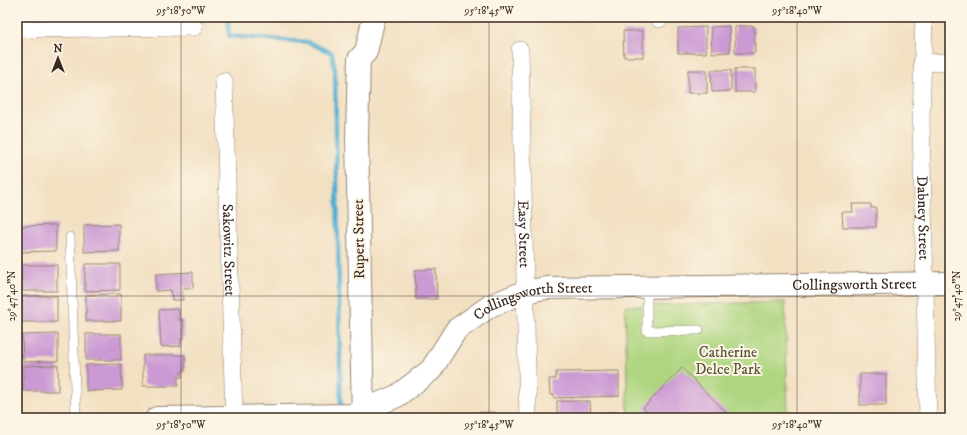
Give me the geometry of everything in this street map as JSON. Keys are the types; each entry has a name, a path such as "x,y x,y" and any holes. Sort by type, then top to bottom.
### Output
{"street":[{"name":"Rupert Street","path":"353,415 359,59 366,52 374,17"},
{"name":"Dabney Street","path":"924,17 921,120 928,418"},
{"path":"17,29 194,26"},
{"name":"Easy Street","path":"520,50 524,292 528,418"},
{"path":"922,63 950,62"},
{"name":"Sakowitz Street","path":"224,81 234,417"},
{"name":"Collingsworth Street","path":"157,418 353,415 397,396 431,370 456,330 490,306 524,292 546,288 950,283"}],"lane":[{"path":"70,237 76,418"},
{"path":"647,287 647,331 699,330"}],"green space":[{"name":"Catherine Delce Park","path":"785,302 788,418 628,418 625,306"}],"building":[{"path":"948,21 950,21 950,50 949,50"},
{"path":"729,26 730,52 712,53 711,27"},
{"path":"735,26 754,26 755,53 735,53"},
{"path":"706,27 706,53 678,53 678,28"},
{"path":"623,31 643,31 643,57 624,57"},
{"path":"735,69 755,69 755,92 735,92"},
{"path":"688,70 707,70 707,93 688,93"},
{"path":"711,70 731,70 731,91 712,92"},
{"path":"948,78 950,78 950,106 948,106"},
{"path":"852,204 871,204 871,208 876,208 876,227 843,227 842,212 853,212"},
{"path":"119,224 119,251 84,252 84,225"},
{"path":"56,225 56,251 21,252 21,226"},
{"path":"85,264 120,264 120,290 85,291"},
{"path":"21,265 57,265 57,291 22,291"},
{"path":"436,269 437,299 416,299 415,270"},
{"path":"193,272 193,288 182,288 183,300 172,300 171,290 156,291 156,274"},
{"path":"121,294 121,321 86,321 86,295"},
{"path":"22,296 57,296 57,322 22,322"},
{"path":"179,309 179,320 183,320 184,338 181,338 181,346 161,347 159,310"},
{"path":"58,334 58,361 23,362 22,335"},
{"path":"86,334 121,334 121,360 86,360"},
{"path":"143,355 185,355 185,371 182,371 182,377 178,377 178,386 143,386"},
{"path":"121,364 122,390 86,391 86,365"},
{"path":"58,365 58,391 23,391 23,366"},
{"path":"682,368 732,418 653,418 643,408"},
{"path":"619,371 619,396 554,398 554,395 550,395 549,379 556,379 556,372"},
{"path":"860,374 886,374 886,405 860,405"},
{"path":"557,401 590,401 591,418 557,418"},
{"path":"495,412 495,418 461,418 460,413"},
{"path":"619,412 619,418 603,418 603,413"}],"waterway":[{"path":"228,17 229,36 307,42 332,53 335,70 341,410"}]}
